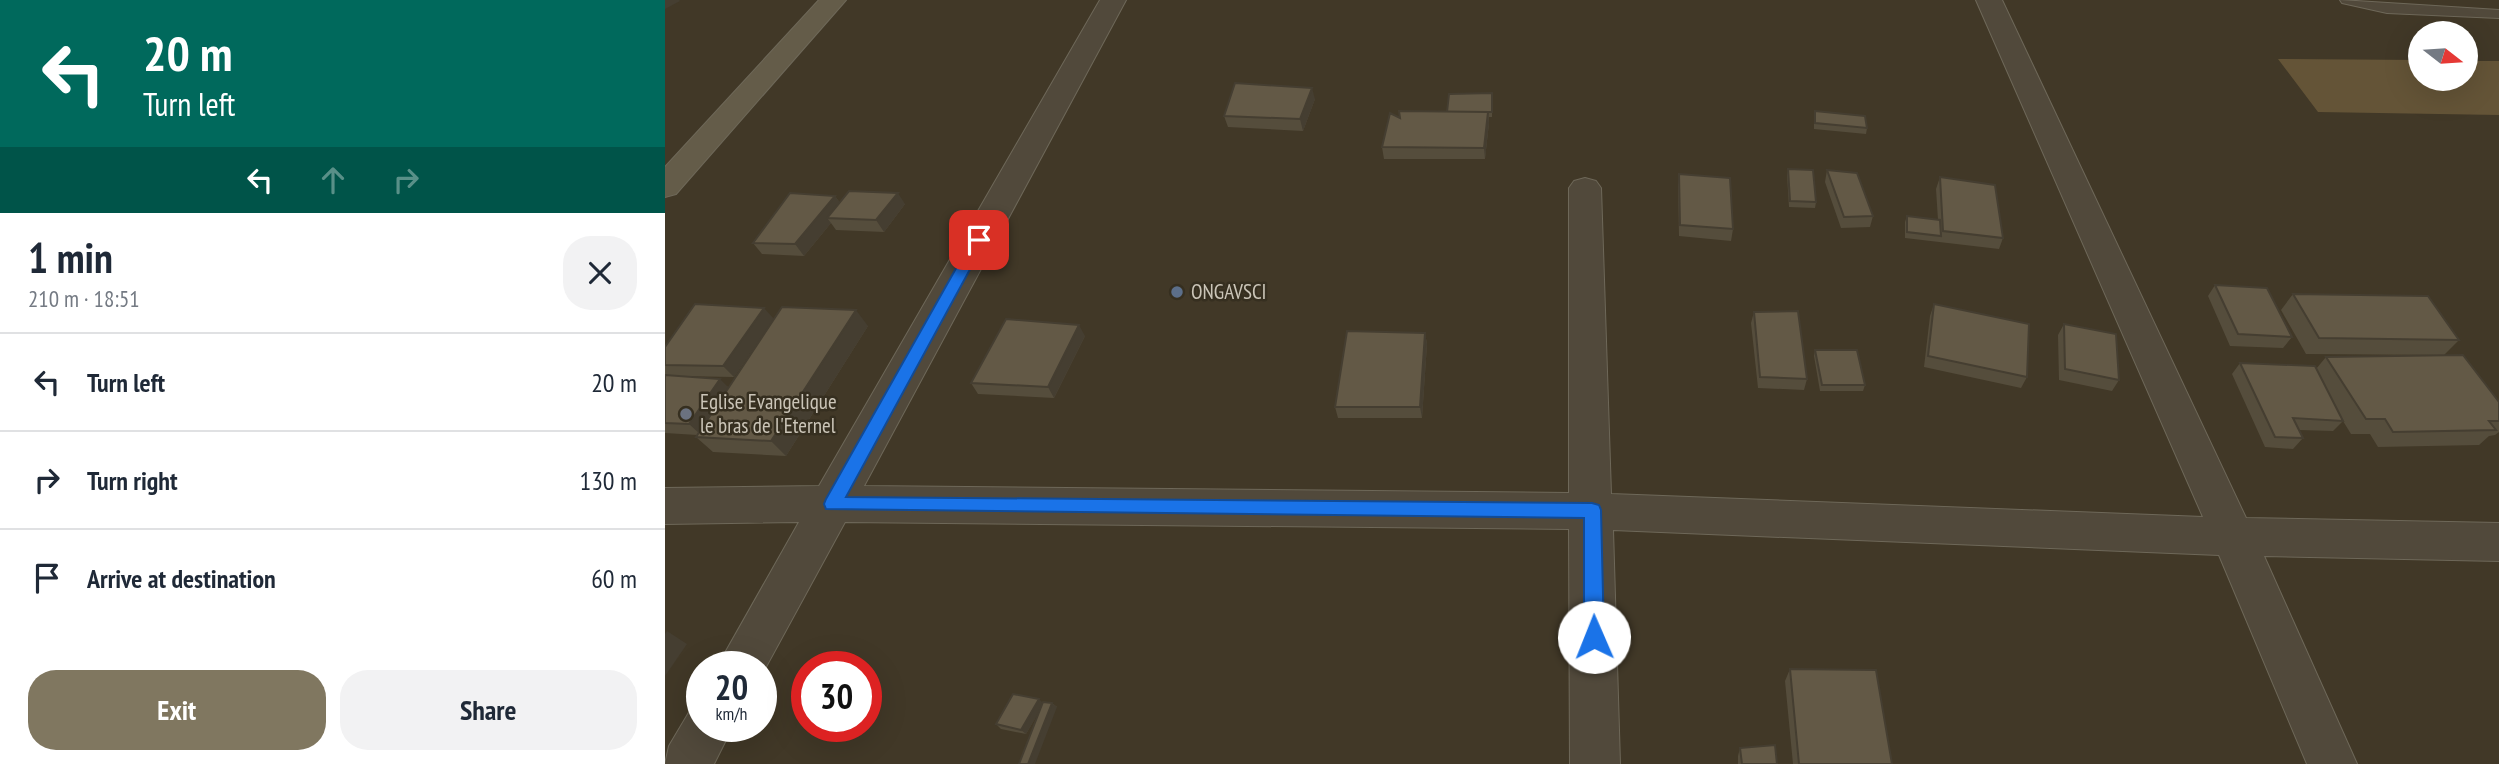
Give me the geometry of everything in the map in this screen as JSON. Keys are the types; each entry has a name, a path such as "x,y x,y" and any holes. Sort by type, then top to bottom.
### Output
{"street":[{"path":"665,187 833,0"},
{"path":"750,651 1113,0"},
{"path":"1989,0 2233,537 2332,764"},
{"path":"1585,188 1595,764"},
{"path":"665,506 833,504 1592,510 2233,537 2499,542"},
{"path":"687,764 699,742"}],"lane":[{"path":"2347,0 2387,9 2499,14"},
{"path":"2479,0 2499,14"}],"shaded area":[{"path":"2278,59 2408,60 2408,91 2478,91 2478,61 2499,61 2499,115 2318,112"}],"building":[{"path":"1235,83 1312,88 1300,119 1224,116"},
{"path":"1492,93 1492,112 1447,112 1449,94"},
{"path":"1399,111 1488,112 1484,148 1382,147 1390,113 1400,118"},
{"path":"1815,111 1865,116 1867,128 1815,123"},
{"path":"1788,169 1813,170 1816,202 1790,201"},
{"path":"1827,170 1857,173 1873,216 1844,217"},
{"path":"1679,174 1730,178 1733,229 1680,225"},
{"path":"1940,177 1995,185 2003,238 1943,231"},
{"path":"849,191 898,193 876,220 827,218"},
{"path":"790,193 835,196 795,244 753,243"},
{"path":"1907,216 1940,220 1941,236 1907,232"},
{"path":"2215,285 2267,288 2292,337 2238,334"},
{"path":"2293,294 2428,296 2459,340 2319,338"},
{"path":"695,304 764,308 723,366 665,365 665,347"},
{"path":"1934,304 2029,324 2027,377 1928,356"},
{"path":"782,307 856,310 771,441 696,437"},
{"path":"1798,311 1807,379 1760,377 1754,312"},
{"path":"1006,319 1079,325 1048,387 971,383"},
{"path":"2064,324 2116,334 2119,380 2065,369"},
{"path":"1347,331 1425,333 1420,407 1335,407"},
{"path":"1815,350 1857,350 1865,385 1822,385"},
{"path":"2463,355 2499,402 2499,421 2489,421 2496,430 2393,432 2385,419 2366,419 2326,357"},
{"path":"2240,363 2315,366 2343,421 2293,418 2303,438 2275,437"},
{"path":"665,375 720,379 689,424 665,423"},
{"path":"1790,669 1876,670 1892,764 1799,764"},
{"path":"1013,694 1039,699 1021,730 996,724"},
{"path":"1043,702 1052,703 1028,764 1019,764"},
{"path":"1775,745 1777,764 1742,764 1740,748"}],"place":[{"name":"ONGAVSCI","path":"1177,292"},
{"name":"Eglise Evangelique le bras de l'Eternel","path":"686,414"}],"route":[{"path":"979,240 833,504 1592,510 1594,637"}]}
